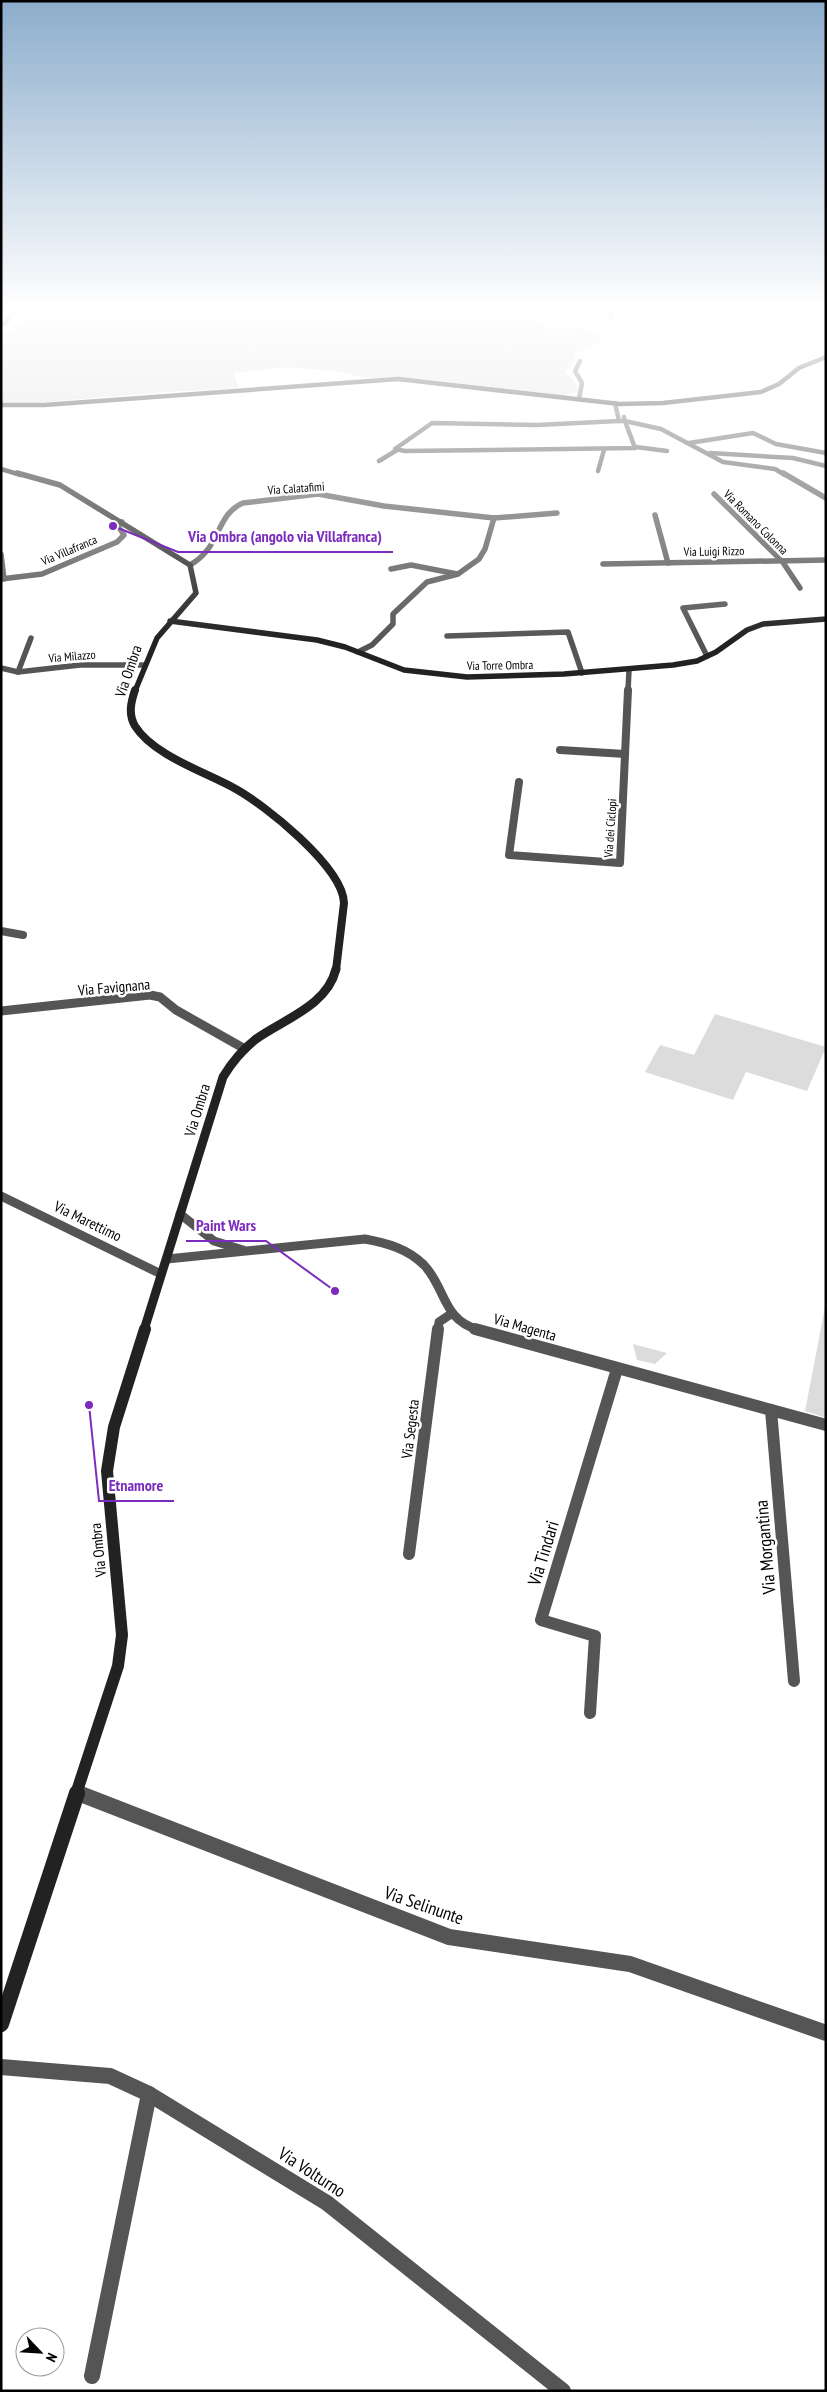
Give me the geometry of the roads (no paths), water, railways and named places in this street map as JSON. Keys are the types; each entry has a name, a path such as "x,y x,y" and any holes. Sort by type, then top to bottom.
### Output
{"main road":[{"path":"1,469 60,485 190,564"},
{"name":"Via Ombra","path":"2,2016 78,1793 118,1666 122,1635 108,1502 107,1471 114,1427 223,1077 228,1067 245,1049 310,1005 327,990 335,970 344,901 343,892 334,874 324,862 254,800 237,789 164,751 136,728 130,714 131,705 155,639 196,593 190,564"},
{"name":"Via Torre Ombra","path":"170,621 317,640 358,652 391,666 440,676 484,677 582,673 673,665 716,652 747,630 764,624 826,619"}],"street":[{"path":"621,418 636,447"},
{"path":"421,422 537,426 622,421 661,429 705,453 727,462 775,469 826,498"},
{"path":"397,450 395,449 432,423"},
{"path":"689,443 753,433 782,446 826,453"},
{"path":"379,461 397,450 604,450 631,449 636,447 667,451"},
{"path":"598,471 604,450"},
{"path":"705,453 793,458 826,466"},
{"name":"Via Calatafimi","path":"190,564 205,557 215,542 222,522 235,506 243,503 309,494 326,495 384,506 494,518 557,513"},
{"name":"Via Romano Colonna","path":"714,494 782,561 800,588"},
{"path":"655,516 668,563"},
{"path":"358,652 372,645 393,624 393,614 423,584 458,574 479,559 485,549 494,518"},
{"name":"Via Villafranca","path":"2,579 42,574 117,542 124,536 118,526 118,523 122,522"},
{"path":"1,554 2,579"},
{"name":"Via Luigi Rizzo","path":"602,564 826,560"},
{"path":"391,569 411,565 458,574"},
{"path":"707,656 683,608 725,604"},
{"path":"447,636 568,632 582,673"},
{"path":"18,672 31,638"},
{"name":"Via Milazzo","path":"1,668 18,672 80,665 145,665"},
{"name":"Via dei Ciclopi","path":"519,782 510,855 620,863 629,670"},
{"path":"560,750 625,754"},
{"path":"1,931 23,936"},
{"name":"Via Favignana","path":"1,1011 150,995 160,997 176,1010 245,1049"},
{"name":"Via Marettimo","path":"1,1196 161,1274"},
{"path":"180,1214 201,1233 214,1241 248,1252"},
{"path":"167,1259 364,1240 397,1246 414,1256 428,1269 451,1314"},
{"name":"Via Magenta","path":"451,1314 458,1321 478,1329 617,1369 826,1425"},
{"name":"Via Segesta","path":"409,1554 439,1322 451,1314"},
{"name":"Via Tindari","path":"590,1714 595,1636 541,1620 617,1369"},
{"name":"Via Morgantina","path":"771,1410 794,1681"},
{"name":"Via Selinunte","path":"78,1793 449,1937 630,1964 826,2034"},
{"name":"Via Volturno","path":"1,2067 110,2076 149,2094 326,2203 563,2391"},
{"path":"92,2376 149,2094"}],"place":[{"name":"Via Ombra (angolo via Villafranca)","path":"113,526"},
{"name":"Paint Wars","path":"335,1291"},
{"name":"Etnamore","path":"89,1405"}]}
